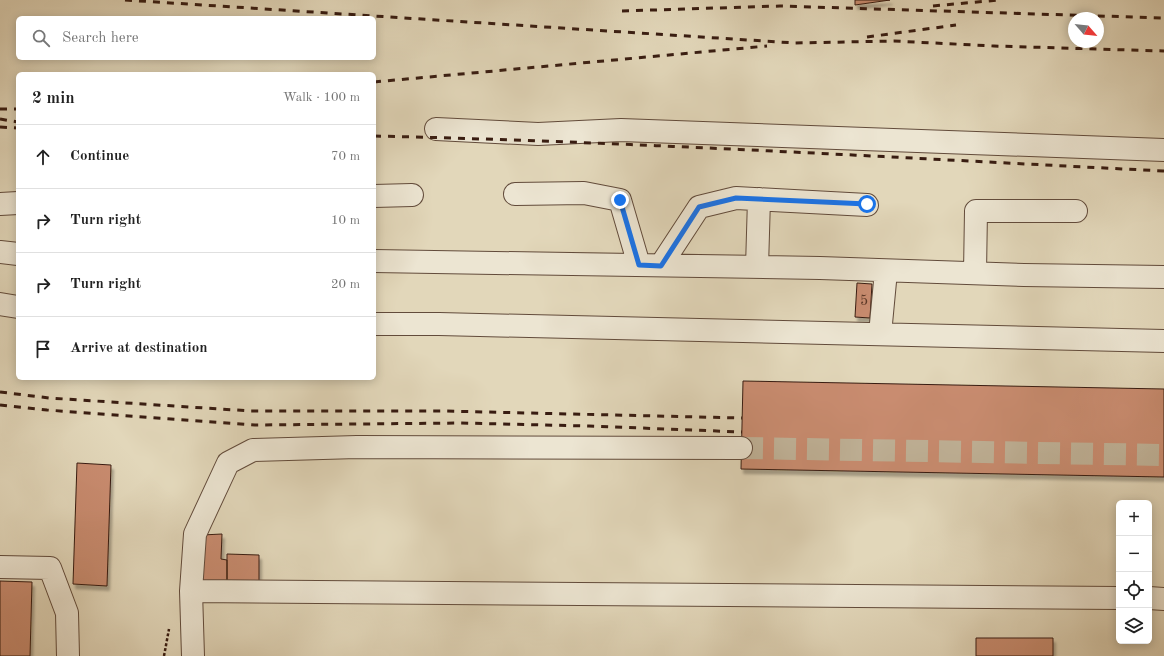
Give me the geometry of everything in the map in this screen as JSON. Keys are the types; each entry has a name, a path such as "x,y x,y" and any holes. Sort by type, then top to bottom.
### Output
{"lane":[{"path":"436,129 538,134 621,130 1164,150"},
{"path":"514,194 584,193 620,200 639,265"},
{"path":"376,196 412,196"},
{"path":"661,266 699,207 736,198 867,204"},
{"path":"757,267 759,199"},
{"path":"0,204 16,203"},
{"path":"975,273 976,211 1076,211"},
{"path":"0,252 16,254"},
{"path":"376,261 820,268 886,271 1164,277"},
{"path":"880,334 886,271"},
{"path":"0,304 16,307"},
{"path":"376,324 455,324 1164,341"},
{"path":"194,656 191,591 195,534 228,463 253,450 373,447 741,448"},
{"path":"0,567 50,568 67,612 68,656"},
{"path":"191,591 1116,598"},
{"path":"1152,598 1164,599"}],"building":[{"path":"855,0 890,0 855,5"},
{"path":"857,283 872,284 870,318 855,317"},
{"path":"743,381 1164,389 1164,477 741,469"},
{"path":"77,463 111,465 107,586 73,584"},
{"path":"222,534 221,559 227,560 227,583 198,585 202,535"},
{"path":"227,554 259,555 259,583 227,583"},
{"path":"0,581 32,582 30,656 0,656"},
{"path":"976,638 1053,638 1053,656 976,656"}],"tunnel":[{"path":"741,448 1164,455"}],"railway":[{"path":"125,0 374,16"},
{"path":"933,6 999,0"},
{"path":"622,11 780,6 1164,18"},
{"path":"376,16 795,43 894,41 994,46 1164,51"},
{"path":"867,37 956,25"},
{"path":"376,82 767,46"},
{"path":"0,109 16,109"},
{"path":"0,119 16,122"},
{"path":"0,127 16,128"},
{"path":"376,136 671,146 1164,171"},
{"path":"0,392 49,398 251,411 443,411 742,418"},
{"path":"0,405 47,410 255,425 461,423 742,432"}],"route":[{"path":"620,200 639,265 661,266 699,207 736,198 867,204"}]}
